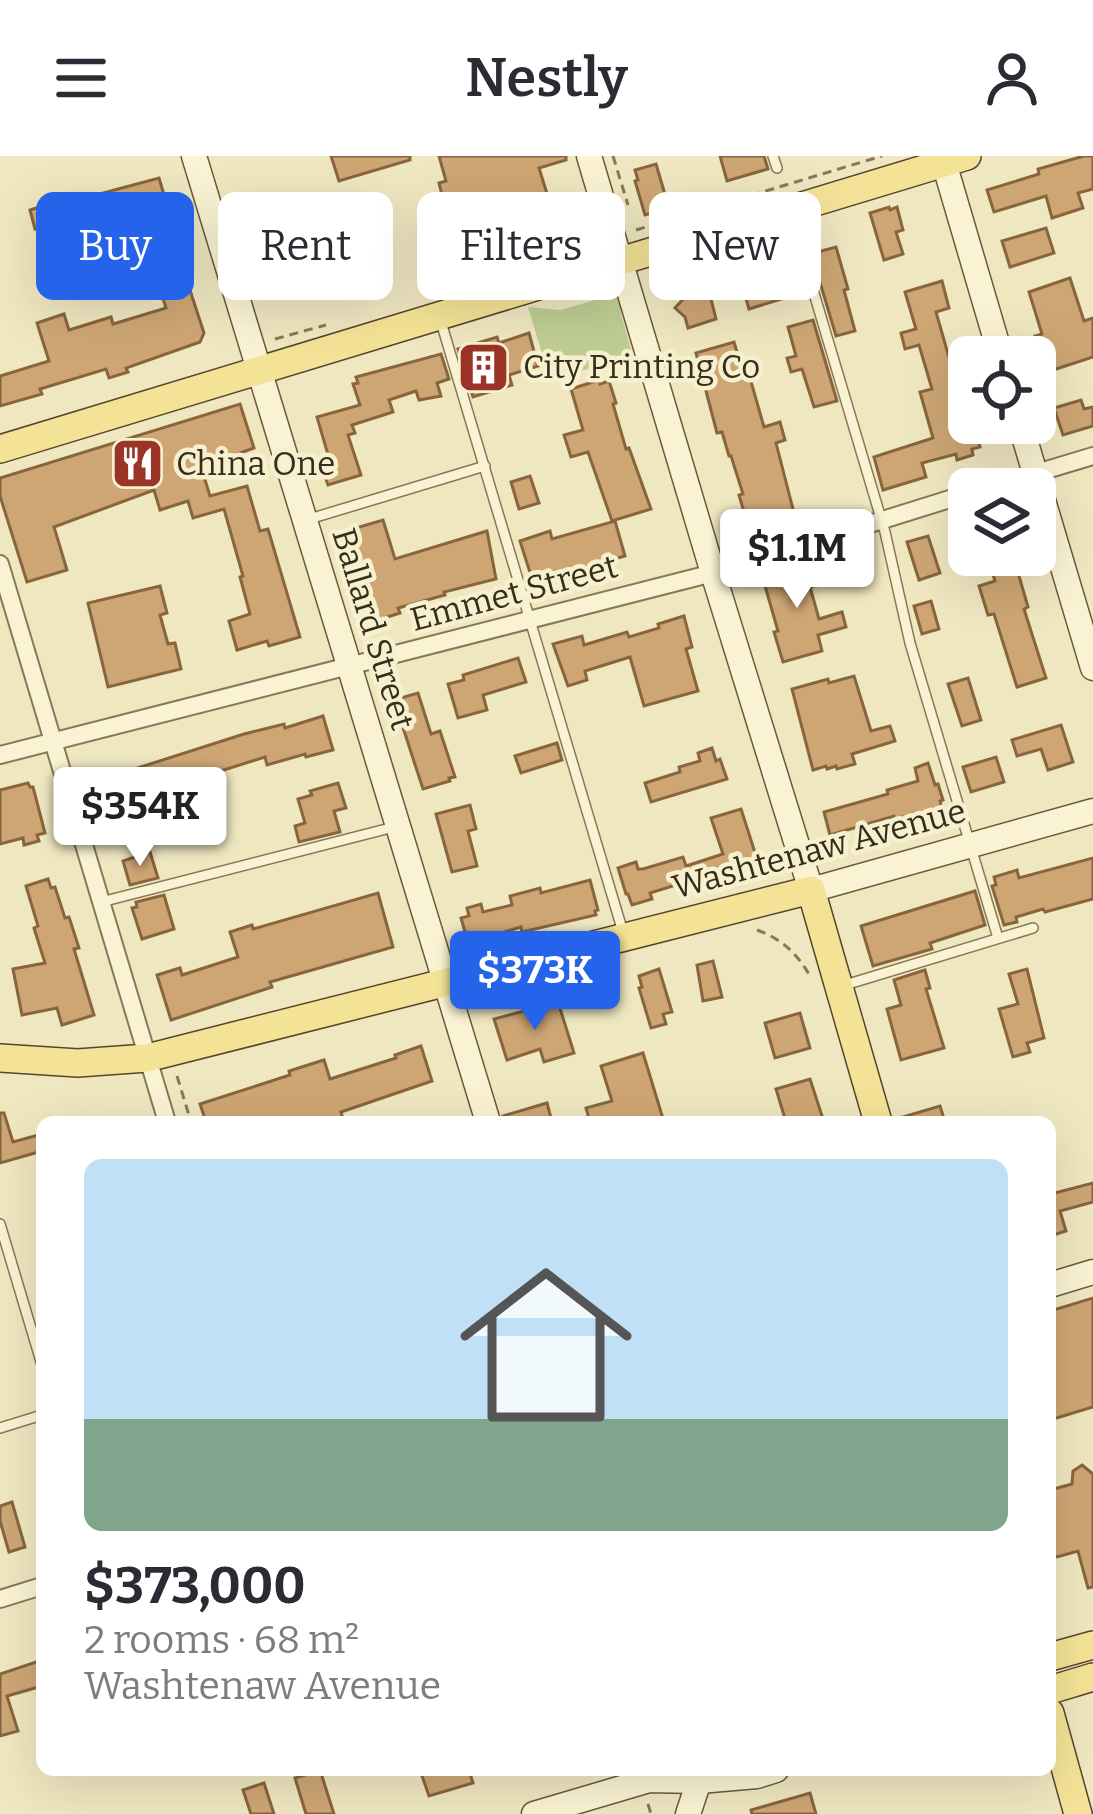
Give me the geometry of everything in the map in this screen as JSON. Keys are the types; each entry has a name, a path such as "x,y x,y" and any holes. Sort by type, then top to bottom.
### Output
{"main road":[{"path":"821,201 951,158"},
{"path":"0,449 491,300"},
{"path":"812,890 826,983 876,1116"},
{"name":"Washtenaw Avenue","path":"0,1058 78,1063 148,1058 812,890"},
{"path":"1056,1655 1093,1645"},
{"path":"1056,1688 1093,1677"},
{"path":"1056,1735 1078,1814"}],"street":[{"name":"Ballard Street","path":"194,156 486,1116"},
{"path":"589,156 600,192"},
{"path":"951,158 996,336"},
{"path":"625,277 812,890"},
{"path":"1052,468 1093,456"},
{"name":"Emmet Street","path":"0,755 712,573 948,500"},
{"path":"1056,544 1093,668"},
{"path":"0,564 165,1116"},
{"name":"Washtenaw Avenue","path":"812,890 1093,811"},
{"path":"1056,1283 1093,1272"},
{"path":"0,1599 36,1588"},
{"path":"534,1814 649,1780 684,1776"},
{"path":"688,1814 701,1776"}],"lane":[{"path":"773,156 777,168"},
{"path":"815,300 998,938"},
{"path":"440,316 625,938"},
{"path":"306,520 484,466"},
{"path":"101,902 399,826"},
{"path":"826,983 1033,928"},
{"path":"0,1224 36,1346"},
{"path":"0,1428 36,1417"}],"path":[{"path":"614,156 627,202"},
{"path":"634,225 635,230 882,156"},
{"path":"754,928 777,938 826,983"},
{"path":"176,1076 188,1116"},
{"path":"646,1797 651,1814"}],"green space":[{"path":"595,300 620,300 633,356 550,380 528,307 560,310"}],"building":[{"path":"331,156 410,156 410,160 339,181"},
{"path":"439,156 566,156 566,160 539,168 546,192 441,192 439,183 446,181"},
{"path":"720,156 764,156 768,169 727,181"},
{"path":"1093,156 1093,189 1078,193 1083,208 1052,218 1046,196 994,212 987,190"},
{"path":"656,164 664,192 649,192 649,214 645,215 635,181 635,170"},
{"path":"159,178 163,192 107,192"},
{"path":"897,207 903,230 896,232 903,254 884,260 870,213"},
{"path":"1046,228 1054,253 1010,267 1002,241"},
{"path":"836,247 855,331 836,336 821,286 821,251"},
{"path":"1070,278 1084,321 1093,318 1093,357 1056,369 1056,336 1035,336 1042,334 1029,292"},
{"path":"942,281 949,308 936,312 948,354 948,444 980,447 957,460 956,454 922,463 926,477 883,490 874,457 933,438 920,392 932,389 919,345 905,349 901,333 916,329 905,292"},
{"path":"163,300 193,300 204,333 200,342 126,368 128,372 109,378 106,369 0,406 0,376 49,361 37,323 64,314 69,330 111,317 113,324 166,308"},
{"path":"682,300 711,300 716,319 688,328 675,308"},
{"path":"746,300 778,300 749,309"},
{"path":"813,320 837,401 814,407 802,369 791,372 787,358 796,356 788,327"},
{"name":"City Printing Co","path":"529,333 538,366 509,375 512,385 473,397 458,349"},
{"path":"734,342 764,427 780,422 785,440 776,443 794,513 748,526 739,495 743,494 722,432 717,433 696,353"},
{"path":"441,354 449,379 437,383 441,396 419,400 416,391 389,400 393,412 352,425 355,433 348,435 361,475 328,485 322,468 331,465 317,417 360,405 353,384 358,383 356,377"},
{"path":"599,380 600,384 609,381 626,449 651,509 612,521 588,452 571,457 564,435 583,430 571,389"},
{"path":"1081,400 1084,409 1093,407 1093,426 1063,435 1056,407"},
{"path":"240,404 254,448 201,467 210,496 247,486 260,531 268,529 300,637 237,650 229,621 250,614 224,509 193,518 188,501 160,510 154,490 54,527 67,570 27,582 0,496 0,478"},
{"path":"530,476 539,503 519,509 511,482"},
{"path":"383,520 395,559 487,531 496,579 444,592 375,621 349,530"},
{"path":"615,521 625,556 533,582 520,541 550,531 552,539"},
{"path":"928,536 940,573 919,580 907,542"},
{"path":"795,562 797,570 804,568 806,574 820,569 824,583 810,587 819,619 842,612 846,627 818,635 822,651 783,662 761,572"},
{"path":"993,576 1019,576 1028,607 1024,609 1046,678 1017,687 994,614 988,615 979,586 995,581"},
{"path":"160,586 167,613 160,615 168,644 175,643 181,669 108,687 88,603"},
{"path":"931,601 939,629 922,634 914,606"},
{"path":"684,616 692,647 686,649 698,691 644,706 630,657 585,671 587,680 568,686 553,644 582,636 584,645 627,632 629,637"},
{"path":"518,658 526,682 483,695 487,710 458,718 448,684"},
{"path":"854,676 871,731 890,726 895,741 852,754 855,764 813,770 792,689"},
{"path":"968,678 981,720 962,726 948,684"},
{"path":"418,693 431,734 440,731 455,777 423,789 394,700"},
{"path":"323,716 333,750 267,765 265,757 211,774 215,788 147,812 141,792 108,803 100,780 244,734"},
{"path":"1061,725 1073,762 1048,770 1041,749 1017,756 1012,740"},
{"path":"557,743 562,760 521,773 515,756"},
{"path":"712,748 727,779 651,802 645,783 680,772 679,767 700,761 698,753"},
{"path":"996,757 1004,782 971,792 963,767"},
{"path":"928,763 942,809 894,816 830,835 824,812 918,781 915,768"},
{"path":"28,783 45,833 37,835 39,841 24,845 23,838 0,844 0,790"},
{"path":"338,783 346,808 334,811 340,832 299,842 295,826 305,823 298,799"},
{"path":"470,805 476,829 468,831 477,866 452,872 436,814"},
{"path":"741,809 760,868 723,883 714,876 695,879 650,893 652,899 632,905 618,868 636,862 643,869 683,857 686,866 723,854 711,818"},
{"path":"150,852 158,878 130,885 123,861"},
{"path":"1093,858 1093,899 1043,909 1004,925 992,886 996,885 994,877 1017,870 1019,878"},
{"path":"48,879 65,918 69,917 94,1015 62,1025 57,1008 22,1015 13,969 45,963 26,886"},
{"path":"590,880 596,915 522,932 521,927 469,946 461,918 469,916 467,908 481,904 483,912 512,905 510,896"},
{"path":"975,891 985,925 930,943 932,949 873,966 861,926"},
{"path":"378,893 393,947 270,982 272,987 171,1020 157,975 180,968 182,975 238,957 230,932"},
{"path":"164,895 174,929 142,939 132,908 137,907 136,902"},
{"path":"713,961 722,997 703,1001 697,965"},
{"path":"659,969 672,1012 663,1014 666,1024 651,1028 639,976"},
{"path":"1027,969 1044,1038 1027,1043 1030,1052 1013,1057 999,1009 1018,1004 1009,974"},
{"path":"925,970 944,1048 901,1060 887,1009 901,1005 894,980"},
{"path":"558,1002 574,1053 544,1062 540,1049 507,1060 494,1019"},
{"path":"800,1013 810,1048 775,1058 765,1023"},
{"path":"421,1046 432,1081 341,1112 342,1116 204,1116 200,1104 324,1060 330,1079"},
{"path":"643,1053 662,1116 588,1116 586,1108 612,1101 601,1066"},
{"path":"810,1079 822,1116 784,1116 776,1089"},
{"path":"547,1103 550,1116 503,1116"},
{"path":"940,1106 943,1116 906,1116"},
{"path":"0,1113 4,1113 13,1142 36,1136 36,1153 0,1163"},
{"path":"1093,1183 1093,1202 1060,1211 1066,1231 1056,1234 1056,1193"},
{"path":"1093,1298 1093,1407 1056,1418 1056,1309"},
{"path":"1082,1465 1093,1474 1093,1587 1088,1588 1078,1551 1056,1556 1056,1488 1072,1484 1073,1471"},
{"path":"12,1502 25,1547 9,1552 0,1506"},
{"path":"36,1662 36,1688 7,1696 18,1731 0,1736 0,1674"},
{"path":"322,1776 334,1814 306,1814 295,1778"},
{"path":"422,1776 471,1776 473,1783 429,1796"},
{"path":"264,1783 274,1814 251,1814 243,1790"},
{"path":"810,1793 816,1814 752,1814 751,1810"}],"place":[{"name":"City Printing Co","path":"484,367"},
{"name":"China One","path":"137,464"}]}
